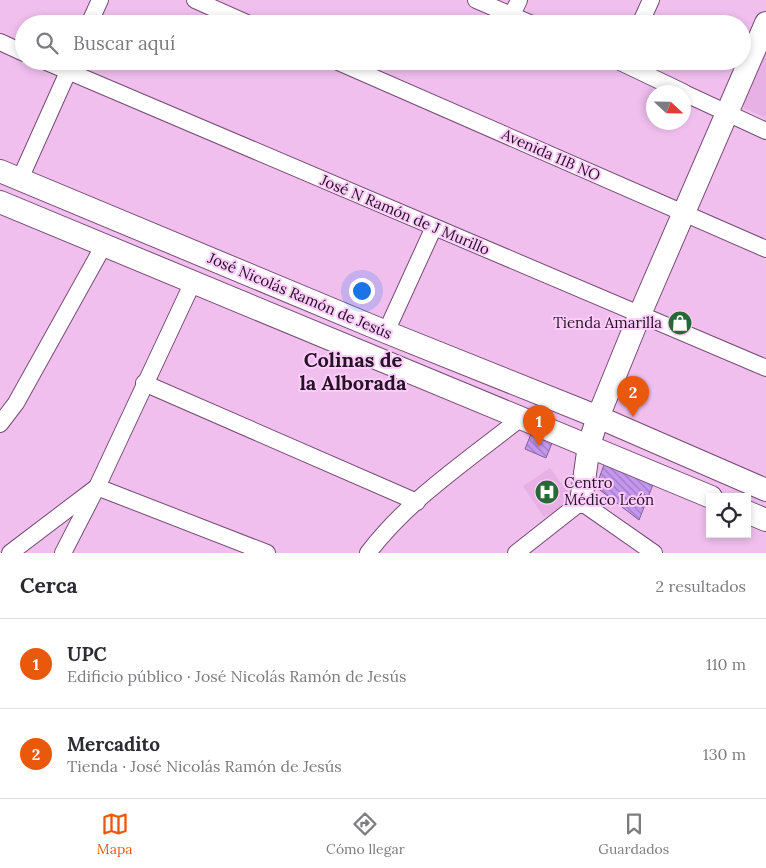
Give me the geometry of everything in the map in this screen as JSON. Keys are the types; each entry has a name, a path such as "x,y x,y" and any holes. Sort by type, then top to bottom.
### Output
{"street":[{"path":"93,15 100,0"},
{"path":"195,0 229,15"},
{"path":"476,0 512,15 519,0"},
{"path":"644,15 651,0"},
{"path":"751,57 766,23"},
{"path":"0,42 15,48"},
{"path":"10,175 69,70"},
{"name":"José N Ramón de J Murillo","path":"80,70 434,227 766,368"},
{"name":"Avenida 11B NO","path":"357,70 766,249"},
{"path":"637,70 667,85"},
{"path":"516,553 581,502 589,445 598,417 640,314 745,70"},
{"path":"691,97 766,131"},
{"name":"José Nicolás Ramón de Jesús","path":"10,175 386,332 598,417 766,490"},
{"name":"José Nicolás Ramón de Jesús","path":"2,208 104,245 706,495"},
{"path":"386,332 434,227"},
{"path":"0,424 16,402 104,245"},
{"path":"63,553 97,487 144,383 193,282"},
{"path":"144,383 416,502"},
{"path":"368,553 416,502 521,418"},
{"path":"10,553 97,487"},
{"path":"97,487 267,553"},
{"path":"581,502 654,553"},
{"path":"751,514 766,520"}],"shaded area":[{"path":"766,42 766,118 744,108 742,95"},
{"name":"Centro Médico León","path":"550,468 572,497 570,505 544,517 523,486"}],"building":[{"path":"531,434 552,443 546,458 525,449"},
{"path":"605,462 654,482 639,520 596,487"}],"place":[{"name":"Tienda Amarilla","path":"680,323"},
{"name":"Mercadito","path":"633,417"},
{"name":"UPC","path":"539,446"},
{"name":"Centro Médico León","path":"547,492"}],"district":[{"name":"Colinas de la Alborada","path":"353,372"}]}
